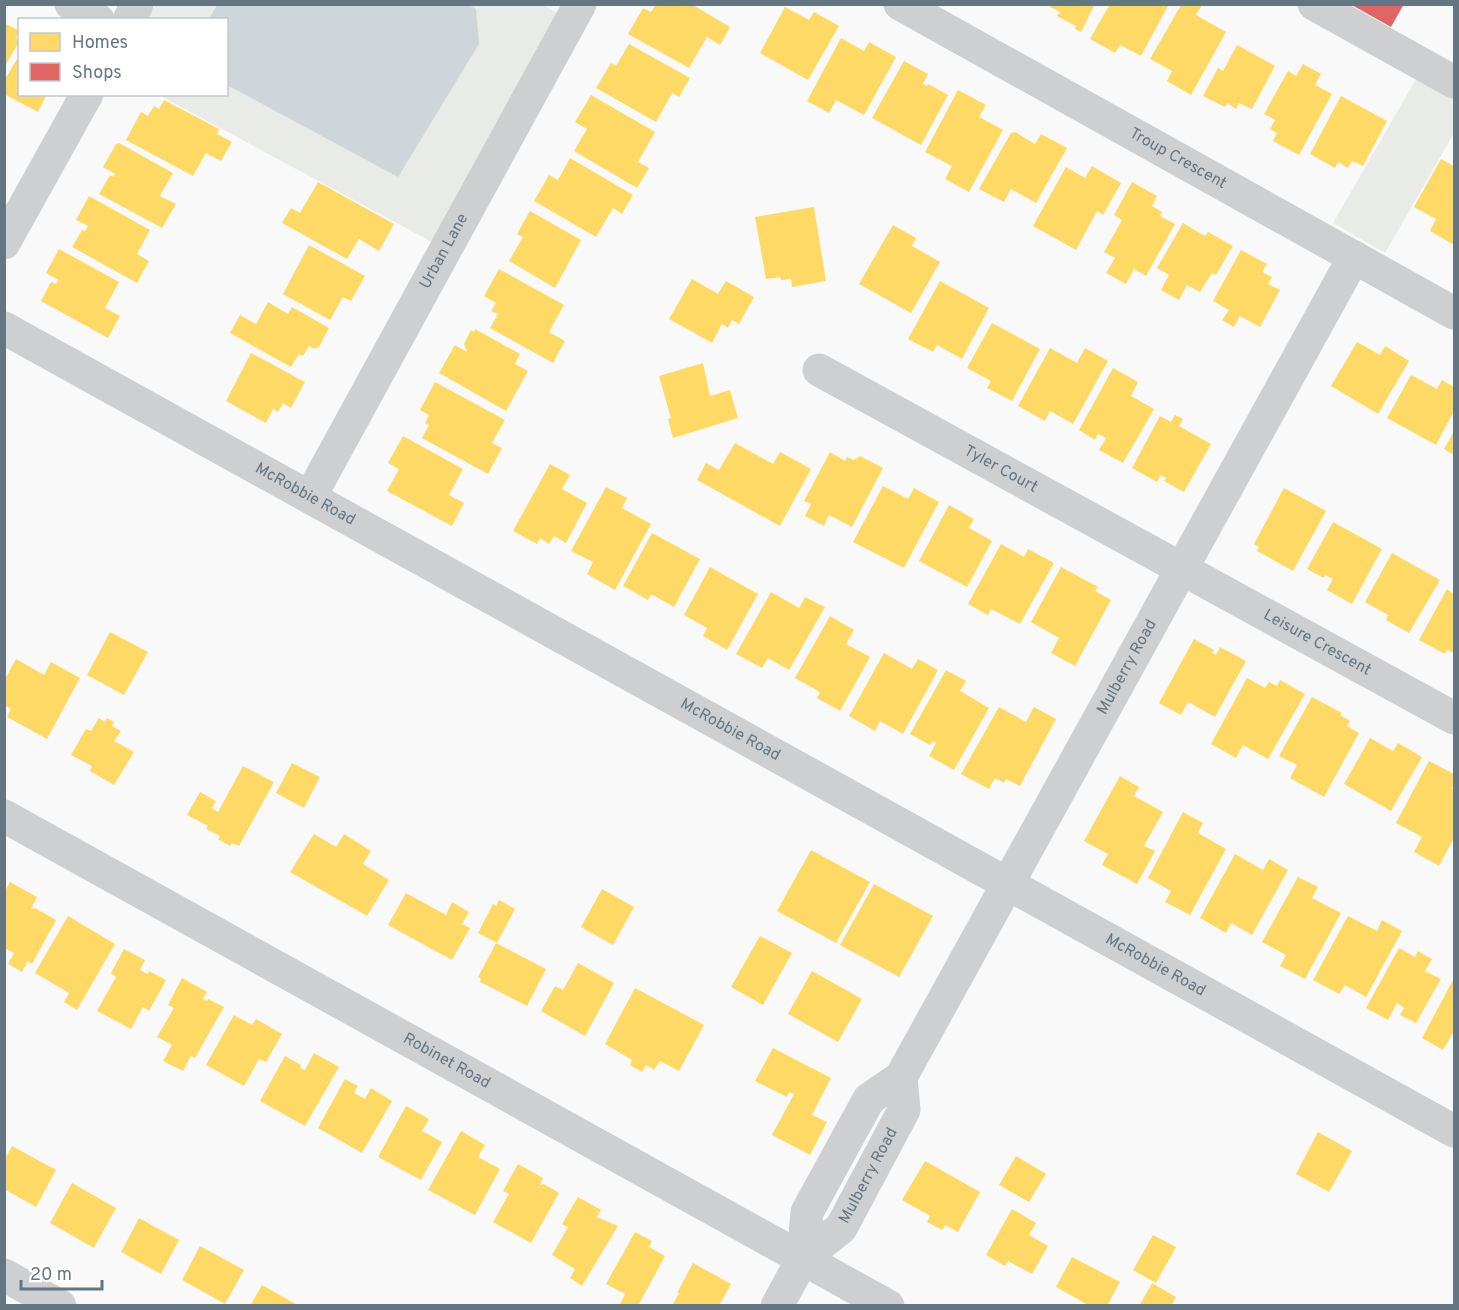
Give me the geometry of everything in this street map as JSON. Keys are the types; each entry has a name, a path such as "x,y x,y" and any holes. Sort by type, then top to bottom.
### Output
{"street":[{"path":"71,4 95,18"},
{"path":"130,18 137,4"},
{"name":"Urban Lane","path":"310,497 580,4"},
{"name":"Troup Crescent","path":"900,4 1455,313"},
{"path":"1314,4 1455,82"},
{"path":"4,243 86,96"},
{"name":"Mulberry Road","path":"777,1305 803,1258 807,1212 869,1099 901,1077 1354,257"},
{"name":"McRobbie Road","path":"4,328 1455,1131"},
{"name":"Tyler Court","path":"819,370 1182,568"},
{"name":"Leisure Crescent","path":"1182,568 1455,718"},
{"name":"Robinet Road","path":"4,816 888,1305"},
{"path":"4,1275 60,1305"}],"shaded area":[{"path":"156,4 542,4 561,15 432,242 161,96 228,96 228,18 148,18"},
{"path":"217,5 468,5 476,9 479,44 398,177 228,86 228,18 210,18"},
{"path":"1418,76 1454,97 1454,133 1385,253 1333,223"}],"building: Homes":[{"path":"656,4 691,4 730,27 720,45 707,37 689,68 628,34 643,8 651,12"},
{"path":"1051,4 1095,4 1081,32 1075,29 1076,26 1057,16 1060,12 1050,7"},
{"path":"1110,4 1169,4 1141,56 1120,45 1115,53 1090,39"},
{"path":"1181,5 1202,5 1196,15 1226,32 1191,95 1167,81 1172,71 1150,59"},
{"path":"785,7 809,20 814,12 839,26 808,80 760,53"},
{"path":"4,23 18,30 16,38 18,44 4,68"},
{"path":"841,38 864,51 869,42 896,57 864,115 836,100 829,113 807,101"},
{"path":"629,44 690,78 679,97 672,93 656,122 596,88 611,63 616,66"},
{"path":"1237,45 1275,66 1252,109 1239,103 1236,109 1227,103 1225,107 1203,96 1218,68 1223,71"},
{"path":"18,57 18,96 46,96 38,112 4,94 4,81"},
{"path":"904,61 928,74 923,84 927,86 928,84 948,95 921,145 872,118"},
{"path":"1303,64 1321,74 1315,85 1332,94 1299,155 1273,141 1277,133 1270,129 1275,120 1264,114 1288,71 1296,76"},
{"path":"958,90 986,105 979,117 1003,130 969,192 945,179 952,166 925,152"},
{"path":"591,95 655,132 638,162 649,168 637,188 574,151 587,129 575,122"},
{"path":"1341,96 1387,121 1363,166 1352,161 1348,168 1338,162 1335,168 1310,154"},
{"path":"164,100 219,129 217,134 232,142 221,161 206,153 193,176 126,140 141,112 148,116 154,106 159,109"},
{"path":"1015,132 1035,144 1041,134 1067,148 1036,203 1011,189 1004,202 979,189 1011,133"},
{"path":"119,143 173,173 160,196 176,204 162,228 99,194 110,175 113,177 115,174 103,167 116,144"},
{"path":"570,158 633,195 622,214 613,208 596,237 534,201 549,175 558,180"},
{"path":"1441,159 1454,166 1454,245 1430,231 1436,219 1414,207"},
{"path":"1092,166 1121,183 1103,215 1097,211 1076,250 1033,226 1066,167 1085,178"},
{"path":"318,182 394,224 379,251 359,239 347,259 282,223 291,208 300,213"},
{"path":"1132,182 1157,196 1152,206 1162,212 1160,216 1175,224 1146,276 1134,269 1126,284 1106,273 1115,258 1104,252 1122,220 1114,215"},
{"path":"89,196 150,230 137,254 149,261 137,283 72,247 82,230 85,231 88,226 76,220"},
{"path":"814,207 826,281 792,287 791,279 781,280 780,277 766,279 755,217"},
{"path":"530,211 581,240 555,288 509,261 523,237 517,234"},
{"path":"1183,223 1205,236 1208,232 1233,246 1216,275 1212,273 1200,292 1187,285 1179,300 1161,290 1169,275 1157,268"},
{"path":"893,225 916,238 912,246 940,262 911,313 859,284"},
{"path":"309,245 365,276 351,301 343,297 330,320 283,294"},
{"path":"59,249 119,282 105,308 120,316 108,338 41,301 51,282 56,284 58,280 46,273"},
{"path":"1241,250 1267,264 1262,272 1272,277 1268,284 1280,290 1260,327 1240,316 1234,327 1222,320 1229,310 1213,301"},
{"path":"499,269 564,305 549,332 565,341 553,363 490,328 498,314 491,311 496,303 484,296"},
{"path":"692,279 718,294 726,281 754,297 739,324 732,320 728,328 722,324 712,343 669,319"},
{"path":"940,281 989,308 962,359 937,345 933,352 908,339"},
{"path":"268,302 288,314 292,307 329,328 319,347 314,349 309,346 303,356 299,354 291,367 230,333 240,315 256,324"},
{"path":"992,323 1040,349 1012,401 987,388 991,381 967,368"},
{"path":"475,329 520,354 515,364 528,371 506,411 439,373 455,345 467,352 464,344 471,330 474,332"},
{"path":"1357,342 1380,355 1385,346 1409,361 1378,414 1331,386"},
{"path":"1050,348 1077,363 1085,348 1108,361 1073,424 1050,411 1045,421 1018,406"},
{"path":"251,353 305,382 291,408 283,403 278,412 273,409 266,423 226,401"},
{"path":"703,363 710,396 730,390 738,418 673,438 668,419 671,418 659,376"},
{"path":"1113,368 1138,382 1131,396 1154,409 1123,463 1099,450 1106,438 1098,434 1095,440 1079,430"},
{"path":"1411,375 1437,389 1442,380 1454,387 1454,411 1436,445 1387,418"},
{"path":"435,382 505,420 492,443 502,448 488,474 422,438 429,425 425,423 429,415 420,410"},
{"path":"1175,415 1183,419 1179,426 1211,444 1184,492 1164,481 1166,478 1161,475 1157,482 1132,468 1160,416 1171,422"},
{"path":"1454,431 1454,455 1444,449"},
{"path":"403,436 463,469 449,495 464,503 452,526 387,491 399,469 388,463"},
{"path":"735,443 773,464 780,452 811,469 780,526 697,480 706,463 719,470"},
{"path":"830,452 845,461 847,457 854,460 860,456 883,468 852,527 829,515 824,526 805,516 811,504 804,501"},
{"path":"550,464 570,475 562,489 587,503 566,543 554,536 549,544 540,538 537,544 513,531"},
{"path":"883,486 908,499 914,488 939,502 904,568 853,542"},
{"path":"606,487 627,498 622,508 651,524 615,590 587,574 593,562 571,551"},
{"path":"1284,488 1326,511 1293,571 1257,551 1259,547 1254,544"},
{"path":"949,505 974,519 969,528 992,541 967,587 919,561"},
{"path":"1333,522 1382,549 1352,604 1327,590 1333,579 1325,575 1324,578 1307,569"},
{"path":"652,533 700,559 674,607 651,594 648,600 623,586"},
{"path":"1001,544 1024,557 1028,549 1054,563 1020,624 991,609 988,615 968,604"},
{"path":"1392,553 1440,580 1409,633 1386,620 1388,615 1365,602"},
{"path":"710,567 758,594 727,650 703,636 707,628 684,615"},
{"path":"1061,567 1098,587 1095,591 1111,600 1075,666 1051,653 1059,638 1031,622"},
{"path":"1447,589 1454,594 1454,653 1447,650 1445,654 1419,640"},
{"path":"771,592 799,608 805,597 825,607 789,670 768,658 762,668 736,654"},
{"path":"830,616 854,630 846,644 870,657 840,711 817,698 820,692 795,678"},
{"path":"110,632 148,652 124,695 87,675"},
{"path":"1194,639 1214,650 1212,653 1216,655 1220,647 1246,661 1215,717 1188,702 1181,715 1159,703"},
{"path":"884,653 912,669 918,659 938,670 903,734 880,721 875,731 849,716"},
{"path":"16,659 44,675 51,662 80,678 47,739 7,717 11,709 4,705 4,681"},
{"path":"946,670 966,681 960,691 989,708 954,770 929,756 936,743 933,741 930,745 910,734"},
{"path":"1247,678 1265,688 1269,682 1277,686 1280,680 1305,694 1268,759 1243,745 1236,758 1211,744"},
{"path":"1312,697 1342,713 1340,715 1350,721 1347,726 1359,733 1324,797 1290,778 1297,765 1279,756"},
{"path":"999,707 1026,722 1034,707 1056,719 1020,786 1006,779 1004,783 995,778 989,789 961,774"},
{"path":"99,718 105,722 107,718 114,722 112,726 121,731 114,741 134,752 114,785 90,771 92,766 71,755 86,729 91,731"},
{"path":"1370,738 1393,751 1398,743 1422,757 1391,811 1344,784"},
{"path":"1429,761 1454,774 1452,789 1454,789 1454,838 1439,866 1414,852 1422,837 1396,823"},
{"path":"292,763 320,777 304,808 276,793"},
{"path":"243,766 274,782 239,846 232,843 230,846 218,839 220,836 206,829 208,826 187,815 200,792 216,801 212,808 218,812"},
{"path":"1120,776 1139,787 1134,796 1163,812 1144,846 1155,851 1137,884 1102,865 1108,854 1084,841"},
{"path":"1183,812 1203,823 1198,833 1226,849 1190,915 1165,902 1171,891 1148,878"},
{"path":"314,834 336,847 344,834 371,851 363,864 389,880 367,916 290,872"},
{"path":"811,850 870,882 836,943 777,911"},
{"path":"1235,854 1263,870 1269,859 1288,870 1252,935 1231,923 1226,933 1200,918"},
{"path":"1298,877 1318,887 1312,898 1341,913 1305,979 1280,966 1286,955 1262,942"},
{"path":"10,882 37,897 31,909 35,908 56,920 32,964 28,961 22,972 8,964 14,953 4,948 4,893"},
{"path":"874,884 933,916 899,977 840,945"},
{"path":"602,889 634,907 613,945 581,927"},
{"path":"406,893 446,915 452,902 469,912 462,924 470,928 452,960 388,925"},
{"path":"499,900 515,909 497,943 478,933 493,904 496,906"},
{"path":"68,916 115,944 77,1010 64,1002 69,993 35,973"},
{"path":"1348,916 1377,931 1382,920 1402,931 1366,997 1345,985 1339,994 1313,980"},
{"path":"760,936 792,953 763,1005 731,987"},
{"path":"496,943 546,969 527,1006 480,982 481,979 478,977"},
{"path":"1399,948 1415,957 1418,951 1432,959 1425,971 1441,979 1416,1023 1400,1015 1404,1008 1397,1003 1388,1020 1366,1008"},
{"path":"124,949 145,960 140,970 148,974 149,971 166,980 149,1011 143,1007 131,1029 97,1011 116,977 111,973"},
{"path":"578,963 614,983 585,1036 541,1011 555,986 563,990"},
{"path":"812,971 862,999 838,1042 788,1014"},
{"path":"182,978 207,992 203,999 224,1007 195,1058 191,1056 183,1071 163,1061 172,1045 157,1037 174,1008 168,1005"},
{"path":"1454,978 1454,1034 1443,1050 1422,1038"},
{"path":"635,988 704,1025 679,1071 660,1061 654,1070 646,1065 642,1072 630,1065 632,1060 605,1044"},
{"path":"234,1015 252,1025 256,1019 282,1034 266,1062 259,1059 244,1086 206,1065"},
{"path":"773,1048 831,1078 812,1115 827,1122 810,1155 772,1135 794,1094 789,1092 787,1097 755,1081"},
{"path":"314,1053 339,1067 305,1126 260,1101 285,1056 301,1065 300,1068 305,1070"},
{"path":"345,1079 358,1086 354,1093 365,1099 371,1088 392,1101 362,1153 318,1128"},
{"path":"406,1106 429,1119 422,1131 442,1142 421,1180 378,1157"},
{"path":"461,1131 485,1145 478,1157 500,1169 475,1215 428,1190"},
{"path":"1318,1132 1352,1151 1329,1192 1296,1174"},
{"path":"12,1146 56,1170 36,1207 4,1189 4,1161"},
{"path":"1016,1156 1046,1174 1029,1202 999,1185"},
{"path":"925,1161 980,1192 958,1232 945,1225 942,1230 927,1222 930,1216 902,1200"},
{"path":"518,1164 543,1178 540,1185 544,1184 559,1193 531,1243 493,1222 509,1194 503,1191"},
{"path":"72,1183 116,1208 94,1248 50,1223"},
{"path":"578,1197 601,1210 597,1217 618,1226 582,1286 570,1278 575,1269 552,1255 568,1227 562,1224"},
{"path":"1012,1209 1036,1223 1029,1235 1048,1246 1032,1274 1008,1261 1005,1266 986,1255"},
{"path":"139,1218 179,1240 161,1274 121,1252"},
{"path":"635,1232 652,1241 649,1247 665,1256 638,1306 619,1306 625,1294 606,1284"},
{"path":"1153,1235 1176,1247 1156,1283 1133,1270"},
{"path":"200,1246 244,1270 225,1304 182,1280"},
{"path":"1072,1257 1120,1282 1107,1306 1090,1306 1056,1287"},
{"path":"693,1263 731,1284 719,1306 672,1306"},
{"path":"1152,1283 1176,1297 1171,1306 1139,1306"},
{"path":"262,1285 299,1306 250,1306"}],"building: Shops":[{"path":"1350,4 1404,4 1391,27"}]}
